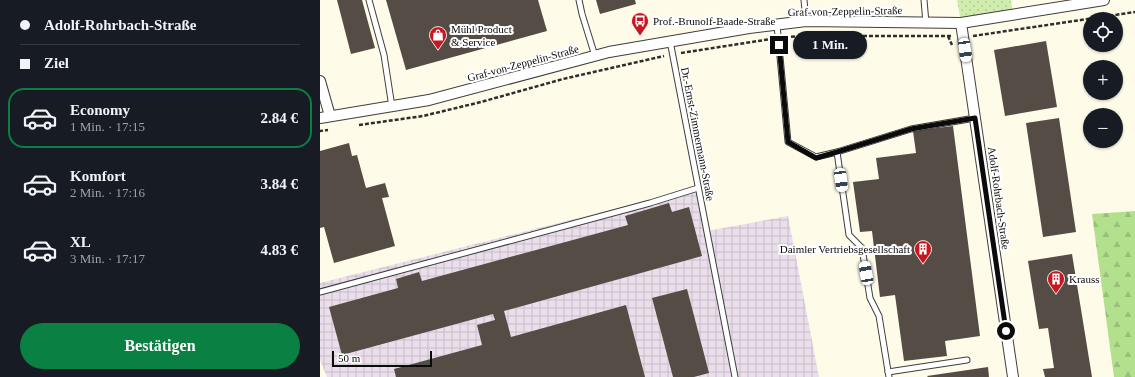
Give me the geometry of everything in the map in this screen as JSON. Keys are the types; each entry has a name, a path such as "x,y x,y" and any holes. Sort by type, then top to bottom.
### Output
{"street":[{"name":"Graf-von-Zeppelin-Straße","path":"325,117 428,100 617,50 749,28 806,21 961,23 1104,0"},
{"name":"Adolf-Rohrbach-Straße","path":"961,23 1013,377"},
{"path":"320,81 325,117"}],"lane":[{"path":"369,0 384,55 392,107"},
{"path":"579,0 595,56"},
{"path":"804,0 806,21"},
{"path":"924,0 926,23"},
{"path":"777,25 788,142 816,158 911,129 975,118"},
{"name":"Dr.-Ernst-Zimmermann-Straße","path":"670,41 735,377"},
{"path":"837,152 849,235 862,248 870,298 878,316 889,374 967,360"},
{"path":"320,292 650,203 698,188"}],"path":[{"path":"354,125 423,116 481,102 563,79 672,54 778,38 805,36 963,37 1135,12"},
{"path":"320,131 334,129"}],"shaded area":[{"path":"698,188 707,231 788,216 819,377 327,377 320,360 320,283"}],"green space":[{"path":"957,0 1011,0 1013,15 961,23"},
{"path":"1135,211 1135,377 1114,377 1092,214"}],"building":[{"path":"337,0 362,0 375,48 351,54"},
{"name":"Mühl Product & Service","path":"386,0 538,0 547,31 406,70"},
{"path":"596,0 635,0 636,4 600,14"},
{"path":"1046,41 1057,107 1005,116 994,50"},
{"path":"1059,118 1076,232 1043,237 1026,123"},
{"name":"Daimler Vertriebsgesellschaft","path":"953,126 980,336 945,341 947,356 904,361 895,295 880,297 872,231 860,232 853,182 879,179 876,158 916,153 913,131"},
{"path":"349,143 352,156 357,155 366,188 385,183 389,197 382,198 395,246 334,263 324,227 320,228 320,151"},
{"path":"669,203 672,212 689,207 702,256 504,311 511,337 626,305 645,377 396,377 394,369 482,345 477,325 495,320 493,314 342,355 329,307 398,288 396,279 419,272 422,281 628,225 625,216"},
{"name":"Krauss","path":"1072,254 1092,377 1045,377 1043,369 1054,368 1048,328 1039,329 1028,261"},
{"path":"687,289 709,373 694,377 673,377 652,298"},
{"path":"988,367 989,377 927,376"}],"place":[{"name":"Prof.-Brunolf-Baade-Straße","path":"640,36"},
{"name":"Mühl Product & Service","path":"438,50"},
{"name":"Daimler Vertriebsgesellschaft","path":"923,264"},
{"name":"Krauss","path":"1056,294"}],"route":[{"path":"779,45 788,142 816,158 911,129 975,118 1006,331"}]}
